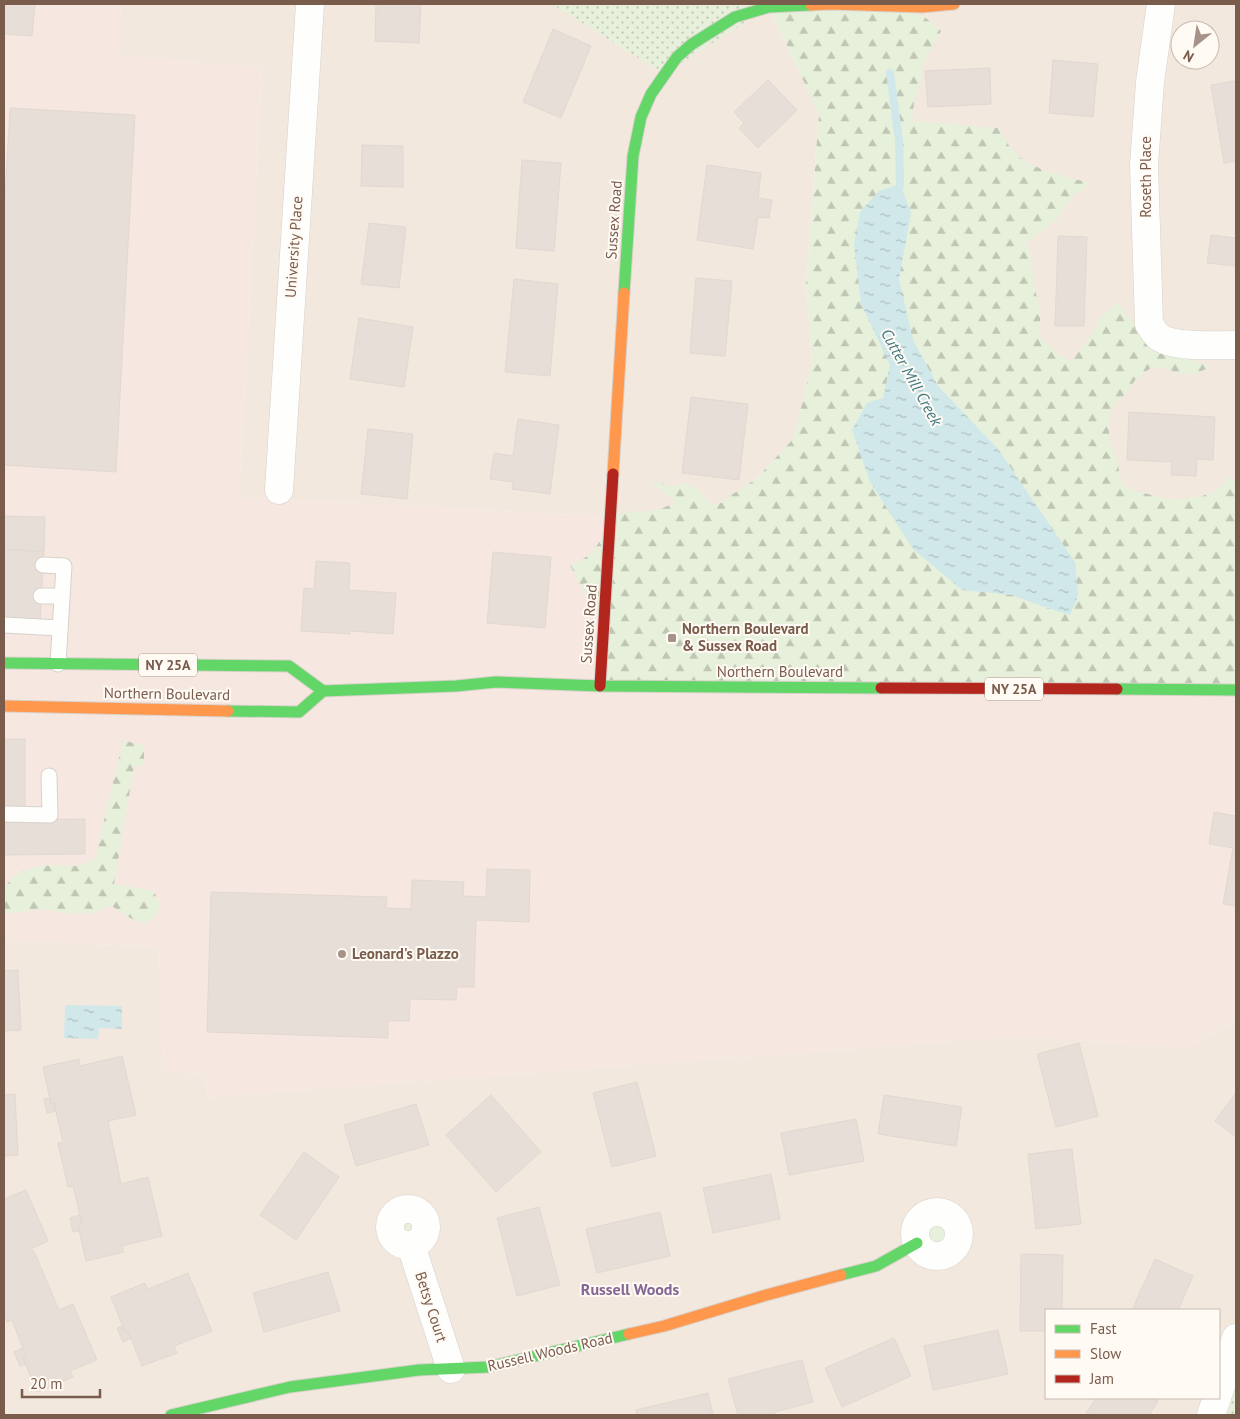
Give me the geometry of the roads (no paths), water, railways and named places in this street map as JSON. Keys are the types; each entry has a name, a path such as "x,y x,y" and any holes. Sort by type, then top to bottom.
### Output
{"street":[{"name":"University Place","path":"279,490 310,4"},
{"name":"Sussex Road","path":"600,686 633,156 641,117 651,94 677,57 692,44 735,17 769,7 831,4 922,6 954,4"},
{"name":"Roseth Place","path":"1161,4 1150,82 1144,165 1149,324 1157,336 1167,342 1189,345 1236,345"},
{"name":"Northern Boulevard","path":"4,664 289,666 323,691 456,686 496,682 600,686 1236,690"},
{"name":"Northern Boulevard","path":"4,706 299,712 323,691"},
{"name":"Russell Woods Road","path":"171,1415 290,1387 419,1370 488,1367 664,1326 762,1296 876,1266 917,1243"},
{"name":"Betsy Court","path":"411,1244 451,1369"},
{"path":"1220,1389 1236,1338"},
{"path":"1211,1415 1217,1399"}],"lane":[{"path":"43,565 64,566 58,664"},
{"path":"41,596 62,596"},
{"path":"4,625 60,628"},
{"path":"4,814 50,815 49,776"}],"water":[{"path":"900,184 911,213 899,279 913,340 938,386 998,449 1075,562 1078,596 1070,615 1012,595 962,590 913,549 870,482 852,430 867,403 883,398 890,365 861,304 854,245 860,212 879,191"},
{"path":"65,1005 122,1006 122,1029 99,1028 98,1039 64,1038"}],"waterway":[{"name":"Cutter Mill Creek","path":"890,73 899,141 900,184 898,192"}],"place":[{"name":"Northern Boulevard & Sussex Road","path":"672,638"},
{"name":"Leonard's Plazzo","path":"342,954"}],"district":[{"name":"Russell Woods","path":"630,1289"}]}
